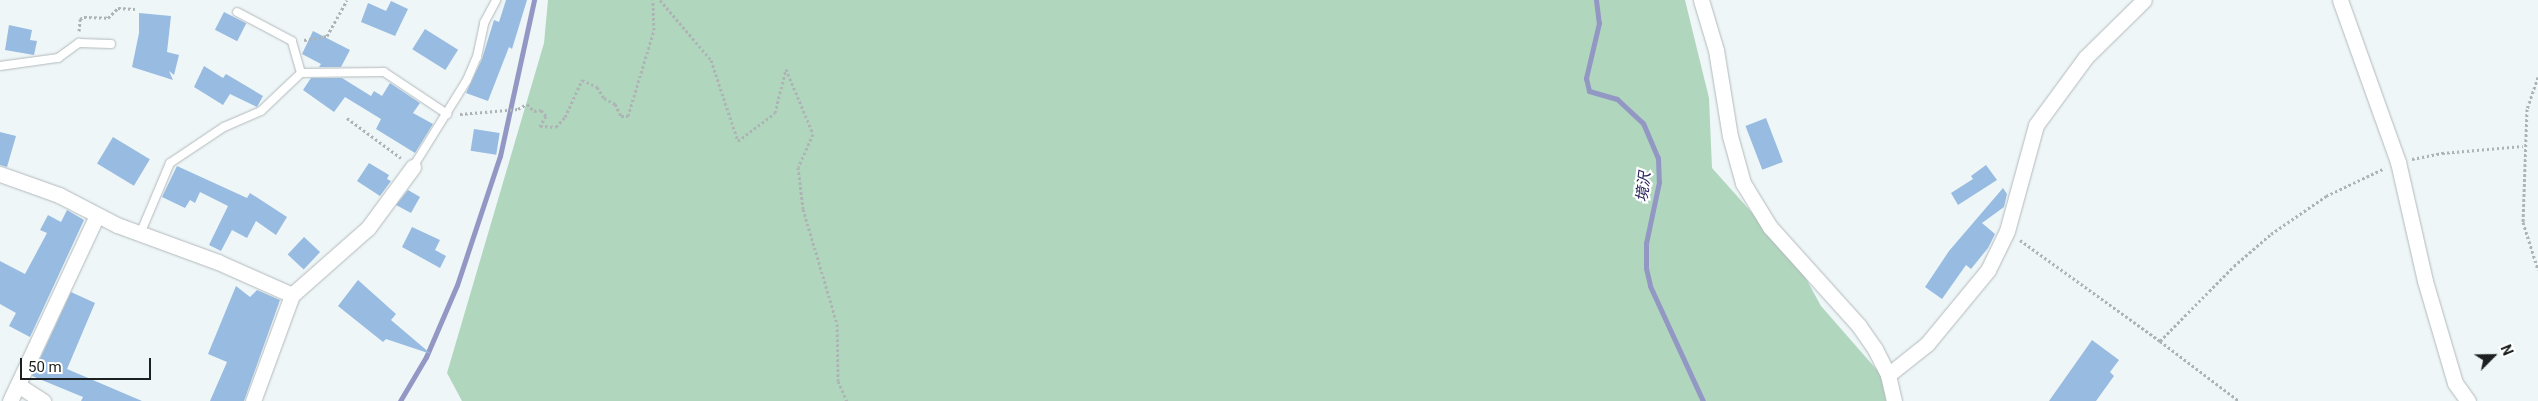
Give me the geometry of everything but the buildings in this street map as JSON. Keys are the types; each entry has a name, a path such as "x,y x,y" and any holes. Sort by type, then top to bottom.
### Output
{"street":[{"path":"1701,0 1716,50 1730,136 1743,183 1770,227 1859,326 1888,374 1894,401"},
{"path":"1888,374 1927,344 1988,270 2007,230 2036,126 2086,58 2144,0"},
{"path":"2340,0 2398,162 2437,322 2455,383 2468,401"},
{"path":"253,401 292,295 368,228 413,167"},
{"path":"4,172 59,195 97,215 140,234 218,262 292,295"},
{"path":"10,401 97,215"},
{"path":"18,384 43,401"}],"lane":[{"path":"413,167 447,114 478,57 484,23 496,0"},
{"path":"237,12 295,45 301,73"},
{"path":"0,66 58,58 77,45 111,44"},
{"path":"140,234 170,163 224,127 261,111 301,73 384,72 447,114"}],"path":[{"path":"295,45 302,41 327,36 347,0"},
{"path":"457,114 518,109 526,104 534,112 541,110 546,116 540,126 556,127 565,117 582,80 597,87 604,98 615,104 621,116 628,116 654,30 652,0"},
{"path":"660,0 711,60 738,141 775,113 786,69 813,134 798,167 803,209 837,324 838,381 847,401"},
{"path":"77,45 80,19 108,18 118,8 135,9"},
{"path":"2538,77 2527,109 2523,146 2523,222 2538,270"},
{"path":"347,118 413,167"},
{"path":"2160,341 2234,266 2271,234 2326,196 2398,162 2442,153 2523,146"},
{"path":"2007,230 2239,401"}],"green space":[{"path":"548,0 1685,0 1709,98 1712,168 1798,264 1821,306 1884,378 1886,401 462,401 447,373 544,43"}],"waterway":[{"path":"400,401 426,357 457,285 500,156 534,0"},
{"name":"境沢","path":"1596,0 1599,23 1586,78 1589,91 1617,99 1643,123 1658,158 1659,182 1646,243 1646,268 1650,286 1703,401"}]}
